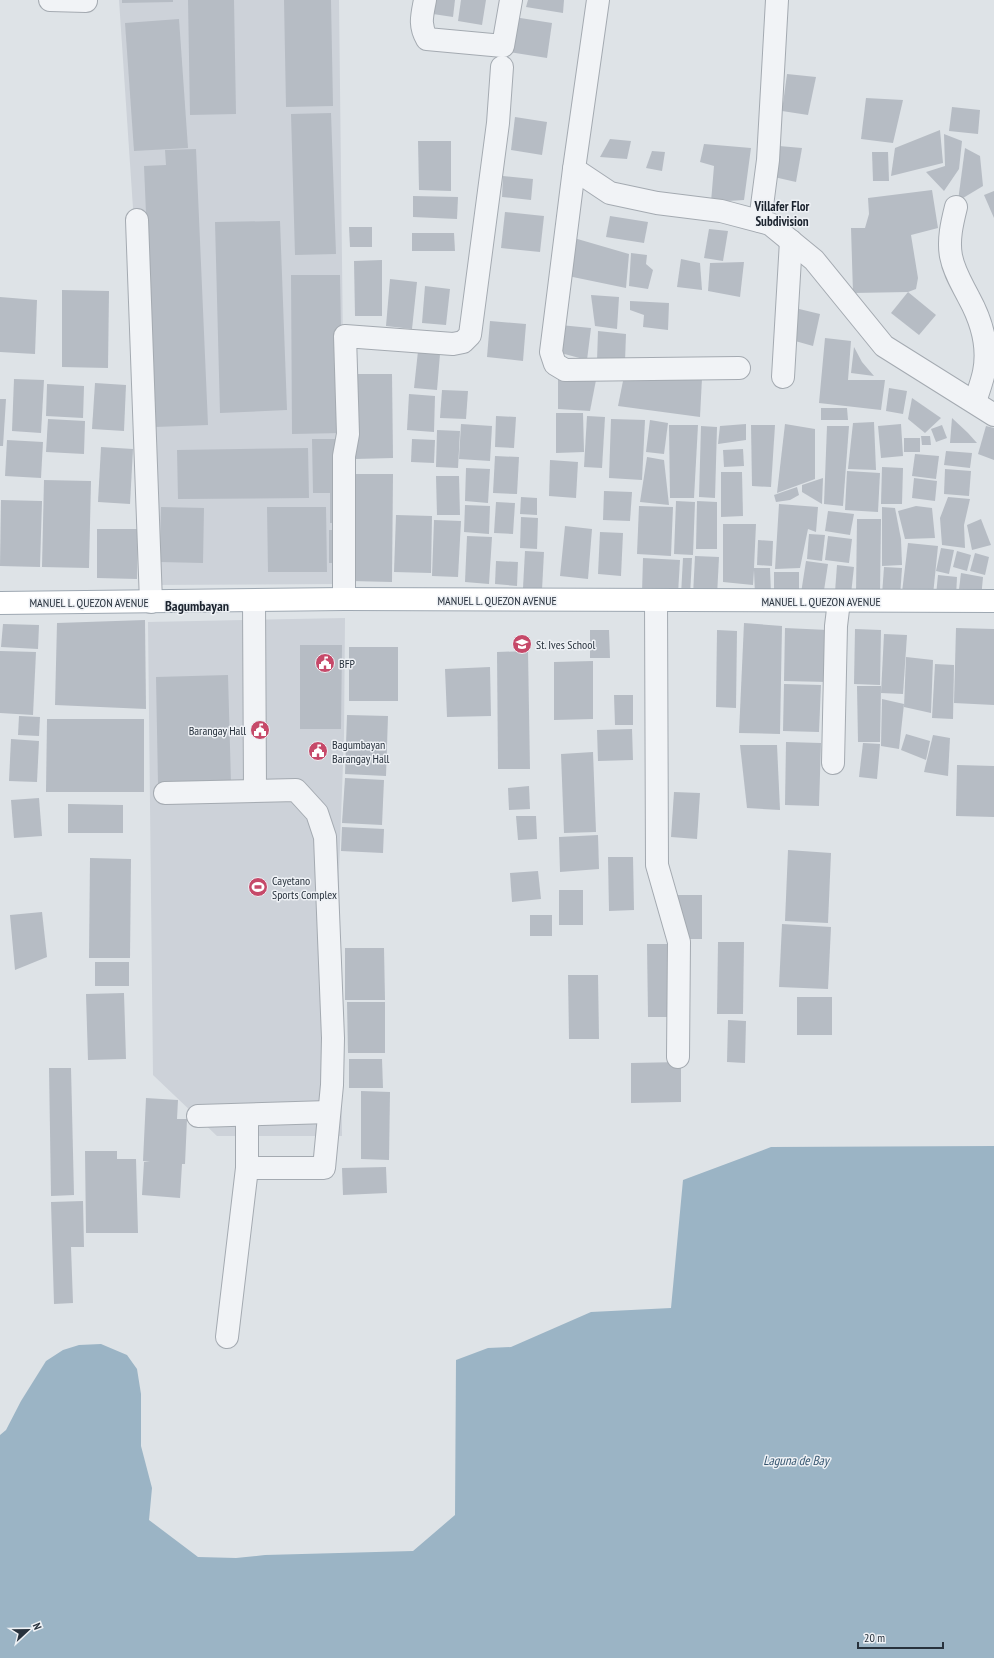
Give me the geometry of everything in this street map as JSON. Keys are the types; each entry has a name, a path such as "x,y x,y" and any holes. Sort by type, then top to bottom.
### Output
{"main road":[{"name":"MANUEL L. QUEZON AVENUE","path":"0,603 344,600 994,601"}],"street":[{"path":"50,0 86,1"},
{"path":"425,0 422,31 427,39 504,46 511,0"},
{"path":"598,0 574,169 551,352 555,364 565,370 739,368"},
{"path":"760,221 768,160 777,0"},
{"path":"344,600 344,456 348,434 346,336 453,344 462,342 470,335 498,123 502,67"},
{"path":"574,169 610,193 657,203 721,210 770,224 814,260 884,346 994,415"},
{"path":"956,207 950,235 951,255 957,276 970,298 981,326 985,346 984,372 974,402"},
{"path":"137,220 151,602"},
{"path":"783,377 790,241"},
{"path":"254,601 255,790"},
{"path":"656,601 657,865 679,942 678,1057"},
{"path":"833,763 836,626 839,601"},
{"path":"165,793 296,790 317,813 325,837 332,1038 332,1085 324,1168 247,1168"},
{"path":"198,1116 329,1112"},
{"path":"227,1337 247,1168 247,1115"}],"shaded area":[{"path":"119,0 339,0 344,434 337,584 145,585 134,223"},
{"path":"345,618 344,736 339,871 342,1136 217,1136 153,1075 148,622"}],"water":[{"name":"Laguna de Bay","path":"994,1146 994,1658 0,1658 0,1435 6,1430 21,1401 46,1361 63,1350 79,1345 101,1344 127,1355 137,1369 141,1394 141,1446 152,1488 149,1520 198,1557 236,1558 265,1555 413,1551 455,1515 456,1360 488,1348 511,1347 591,1312 671,1308 683,1180 771,1147"}],"building":[{"path":"122,0 173,0 173,2 122,3"},
{"path":"188,0 234,0 236,114 190,115"},
{"path":"284,0 331,0 333,106 286,107"},
{"path":"435,0 455,0 453,17 433,14"},
{"path":"461,0 486,0 482,25 458,21"},
{"path":"528,0 564,0 563,13 526,7"},
{"path":"514,17 552,23 547,58 509,52"},
{"path":"179,19 188,148 134,151 125,23"},
{"path":"787,74 816,77 808,115 782,111"},
{"path":"866,98 903,100 893,143 861,139"},
{"path":"952,107 980,110 978,134 949,131"},
{"path":"331,113 336,254 295,255 291,114"},
{"path":"515,117 547,122 542,155 511,150"},
{"path":"940,130 943,163 891,176 895,148"},
{"path":"944,134 962,141 959,169 944,191 926,172 945,166"},
{"path":"610,139 631,141 627,159 600,157"},
{"path":"418,141 451,141 451,191 419,190"},
{"path":"704,144 751,148 744,200 711,202 714,166 700,162"},
{"path":"779,146 802,148 796,182 774,177"},
{"path":"965,148 980,156 983,186 958,201"},
{"path":"196,149 208,425 155,427 144,166 166,165 165,150"},
{"path":"652,151 665,152 662,171 646,168"},
{"path":"872,152 888,152 889,181 873,181"},
{"path":"503,176 533,179 531,200 502,197"},
{"path":"932,190 938,228 911,235 918,278 916,289 908,292 853,293 851,228 865,228 869,214 868,198"},
{"path":"994,191 994,218 984,195"},
{"path":"413,196 458,197 457,219 413,217"},
{"path":"505,212 544,216 540,252 501,248"},
{"path":"610,216 648,222 644,243 606,237"},
{"path":"280,221 287,410 220,413 215,222"},
{"path":"349,227 372,227 372,247 350,247"},
{"path":"709,229 728,231 723,261 704,258"},
{"path":"412,233 454,233 455,251 412,251"},
{"path":"574,238 629,254 626,288 568,276"},
{"path":"631,253 647,255 646,264 653,270 648,289 629,286"},
{"path":"681,259 700,263 702,290 677,287"},
{"path":"382,260 382,316 355,316 354,261"},
{"path":"744,262 740,297 708,291 710,263"},
{"path":"291,275 340,275 343,433 292,434"},
{"path":"390,279 417,282 412,329 386,326"},
{"path":"425,286 450,289 446,325 422,323"},
{"path":"62,290 109,291 108,368 62,367"},
{"path":"908,292 936,315 919,335 891,313"},
{"path":"591,295 619,297 617,329 595,326"},
{"path":"0,297 37,300 35,354 0,352"},
{"path":"630,301 669,303 668,330 643,327 644,315 630,310"},
{"path":"795,308 820,314 813,346 788,339"},
{"path":"490,321 526,324 523,361 487,357"},
{"path":"560,325 591,328 587,360 557,352"},
{"path":"598,331 626,334 625,361 597,361"},
{"path":"825,338 851,341 848,380 885,380 881,410 819,403"},
{"path":"854,347 862,362 874,376 851,373"},
{"path":"418,351 440,354 437,390 414,388"},
{"path":"353,374 392,374 393,458 355,459"},
{"path":"558,375 596,380 590,411 558,409"},
{"path":"702,378 700,417 618,406 623,381"},
{"path":"14,379 44,380 41,433 12,431"},
{"path":"95,383 126,385 124,431 92,429"},
{"path":"47,384 84,386 83,418 46,416"},
{"path":"889,388 907,391 903,414 886,411"},
{"path":"442,390 468,391 466,419 440,418"},
{"path":"409,394 435,396 434,432 407,430"},
{"path":"912,398 941,418 925,433 908,419"},
{"path":"0,399 6,399 3,446 0,446"},
{"path":"821,408 847,408 848,420 821,420"},
{"path":"556,413 583,413 584,452 556,453"},
{"path":"496,416 516,417 514,448 495,447"},
{"path":"587,416 605,417 602,468 584,467"},
{"path":"952,418 968,433 977,443 950,443"},
{"path":"48,419 85,421 84,454 46,452"},
{"path":"611,419 645,420 642,480 609,478"},
{"path":"650,420 668,423 664,454 646,452"},
{"path":"874,422 876,470 848,469 853,423"},
{"path":"461,424 492,426 490,461 459,459"},
{"path":"746,424 746,440 718,444 720,426"},
{"path":"785,424 815,429 815,479 777,493"},
{"path":"901,424 903,456 881,458 878,426"},
{"path":"669,425 698,425 694,498 670,498"},
{"path":"751,425 775,425 771,487 752,486"},
{"path":"942,425 947,438 936,442 931,429"},
{"path":"701,426 717,427 715,498 699,497"},
{"path":"827,426 849,426 843,506 824,504"},
{"path":"986,426 994,428 994,460 978,454"},
{"path":"437,430 460,431 458,468 436,467"},
{"path":"921,436 930,436 931,445 922,445"},
{"path":"904,438 920,438 920,452 904,452"},
{"path":"312,439 338,439 340,523 330,523 330,493 313,493"},
{"path":"412,439 435,440 434,463 411,462"},
{"path":"7,440 43,442 41,478 5,476"},
{"path":"101,447 133,449 130,504 98,502"},
{"path":"308,448 309,498 178,499 177,450"},
{"path":"743,449 744,466 724,467 723,450"},
{"path":"946,451 972,453 970,468 944,465"},
{"path":"915,454 939,456 936,479 912,476"},
{"path":"495,456 519,457 517,494 493,493"},
{"path":"647,457 664,460 669,505 640,502"},
{"path":"550,460 578,462 576,498 549,496"},
{"path":"882,467 903,468 902,504 881,504"},
{"path":"466,468 490,469 488,503 465,501"},
{"path":"945,469 971,471 969,496 944,494"},
{"path":"847,471 880,473 878,512 845,510"},
{"path":"721,472 742,472 743,516 721,517"},
{"path":"352,474 393,474 392,582 351,581"},
{"path":"436,476 459,476 460,515 437,515"},
{"path":"823,478 822,504 802,492 802,485"},
{"path":"914,478 937,481 935,501 912,498"},
{"path":"44,480 91,481 89,568 42,567"},
{"path":"797,487 799,495 790,500 776,502 774,495"},
{"path":"604,491 632,492 630,521 603,520"},
{"path":"521,497 537,498 537,515 520,514"},
{"path":"948,497 970,499 964,525 965,548 942,545 940,518"},
{"path":"1,500 42,501 40,567 0,566"},
{"path":"676,501 695,502 693,555 674,554"},
{"path":"697,501 717,502 717,549 696,549"},
{"path":"496,502 515,503 513,534 494,533"},
{"path":"779,504 818,507 816,532 808,529 800,568 775,569"},
{"path":"465,505 490,506 489,534 464,532"},
{"path":"639,506 673,507 671,556 637,554"},
{"path":"916,506 932,508 935,538 905,539 898,511"},
{"path":"161,507 204,508 203,563 160,562"},
{"path":"267,507 326,507 327,572 268,572"},
{"path":"882,507 895,508 901,539 902,565 882,566"},
{"path":"828,511 854,514 850,535 825,531"},
{"path":"396,515 432,516 431,573 394,572"},
{"path":"521,517 538,518 537,549 520,548"},
{"path":"857,519 881,519 880,593 856,593"},
{"path":"981,519 991,545 972,550 967,525"},
{"path":"434,520 461,521 458,577 432,576"},
{"path":"723,524 756,524 754,568 770,568 771,594 755,595 754,570 753,585 723,582"},
{"path":"565,526 592,529 588,579 560,576"},
{"path":"97,529 138,529 137,579 97,578"},
{"path":"329,530 339,530 339,563 329,563"},
{"path":"600,532 623,533 621,576 598,574"},
{"path":"809,534 825,535 822,561 807,559"},
{"path":"467,536 492,537 489,584 465,582"},
{"path":"828,536 852,539 849,563 825,560"},
{"path":"758,540 773,541 772,566 757,565"},
{"path":"908,543 938,546 933,595 902,592"},
{"path":"941,548 954,550 949,574 936,571"},
{"path":"525,551 544,552 542,590 523,588"},
{"path":"957,551 971,555 967,571 953,567"},
{"path":"975,553 989,557 985,575 970,571"},
{"path":"695,556 719,557 717,596 693,595"},
{"path":"643,558 680,560 678,594 642,593"},
{"path":"683,558 692,558 690,596 681,595"},
{"path":"496,561 518,562 517,586 495,584"},
{"path":"806,561 828,564 823,597 801,593"},
{"path":"837,565 854,567 851,594 835,592"},
{"path":"884,567 902,568 900,597 882,595"},
{"path":"774,572 799,572 799,595 774,595"},
{"path":"961,573 983,577 981,599 958,598"},
{"path":"938,575 957,577 956,597 936,595"},
{"path":"145,620 146,709 55,705 57,623"},
{"path":"744,623 782,626 780,734 739,733"},
{"path":"3,624 39,625 38,649 1,647"},
{"path":"785,628 828,630 827,682 784,681"},
{"path":"956,628 994,629 994,705 954,703"},
{"path":"855,629 881,630 880,685 854,684"},
{"path":"590,630 609,630 610,658 590,658"},
{"path":"717,630 737,631 736,708 716,707"},
{"path":"884,634 907,635 903,694 881,693"},
{"path":"300,645 342,645 341,729 300,729"},
{"path":"349,647 398,647 398,701 349,701"},
{"path":"0,651 36,652 33,715 0,713"},
{"path":"528,651 530,769 498,769 497,652"},
{"path":"906,657 933,660 931,713 904,707"},
{"path":"593,661 593,719 554,720 554,662"},
{"path":"935,664 954,665 953,719 932,718"},
{"path":"490,667 491,716 447,717 445,669"},
{"path":"228,675 231,783 158,784 156,677"},
{"path":"784,684 821,685 819,732 783,731"},
{"path":"857,686 881,686 880,742 858,742"},
{"path":"614,695 633,695 633,725 615,725"},
{"path":"882,699 904,704 899,749 881,746"},
{"path":"347,715 388,716 386,776 345,774"},
{"path":"19,716 40,717 39,736 18,735"},
{"path":"47,719 144,719 144,792 46,792"},
{"path":"632,729 633,760 598,761 597,730"},
{"path":"906,734 930,741 926,760 901,750"},
{"path":"933,735 950,738 948,776 924,772"},
{"path":"11,739 39,741 37,782 9,781"},
{"path":"786,742 821,743 819,806 785,805"},
{"path":"863,743 880,744 877,779 859,777"},
{"path":"740,745 777,745 780,810 747,808"},
{"path":"593,752 596,832 564,833 561,754"},
{"path":"957,765 994,766 994,817 956,816"},
{"path":"345,778 384,780 382,825 342,823"},
{"path":"529,786 530,809 509,810 508,788"},
{"path":"674,792 700,793 697,839 671,837"},
{"path":"39,798 42,836 14,838 11,800"},
{"path":"68,804 123,805 123,833 68,833"},
{"path":"516,816 536,816 537,839 518,840"},
{"path":"342,827 384,829 383,853 341,851"},
{"path":"598,835 599,869 560,872 559,837"},
{"path":"788,850 831,853 828,923 785,921"},
{"path":"608,857 633,857 634,910 609,911"},
{"path":"90,858 131,859 130,958 89,958"},
{"path":"538,871 541,899 512,902 510,873"},
{"path":"559,890 583,890 583,925 559,925"},
{"path":"677,895 702,895 702,939 678,939"},
{"path":"42,912 47,957 15,970 10,915"},
{"path":"530,915 552,915 552,936 530,936"},
{"path":"782,924 831,927 828,989 779,987"},
{"path":"718,942 744,942 743,1014 717,1014"},
{"path":"647,944 672,944 673,1017 648,1017"},
{"path":"345,948 384,948 385,1000 345,1000"},
{"path":"95,962 129,962 129,986 95,986"},
{"path":"568,975 598,975 599,1039 569,1039"},
{"path":"124,993 126,1059 88,1060 86,994"},
{"path":"797,997 832,997 832,1035 797,1035"},
{"path":"347,1002 385,1002 385,1053 348,1053"},
{"path":"728,1020 746,1021 745,1063 727,1062"},
{"path":"349,1059 382,1059 383,1088 349,1088"},
{"path":"681,1062 681,1102 631,1103 631,1063"},
{"path":"49,1068 71,1068 74,1195 51,1196"},
{"path":"361,1091 390,1092 389,1160 361,1159"},
{"path":"146,1098 178,1100 177,1119 187,1119 185,1164 182,1164 180,1198 142,1195 144,1162 150,1162 143,1161"},
{"path":"85,1151 117,1151 117,1159 136,1159 138,1233 86,1233"},
{"path":"386,1167 387,1193 343,1195 342,1168"},
{"path":"83,1201 84,1247 71,1247 73,1303 54,1304 51,1202"}],"place":[{"name":"St. Ives School","path":"522,644"},
{"name":"BFP","path":"325,663"},
{"name":"Barangay Hall","path":"260,730"},
{"name":"Bagumbayan Barangay Hall","path":"318,751"},
{"name":"Cayetano Sports Complex","path":"258,887"}],"district":[{"name":"Villafer Flor Subdivision","path":"782,214"},
{"name":"Bagumbayan","path":"197,606"}]}
